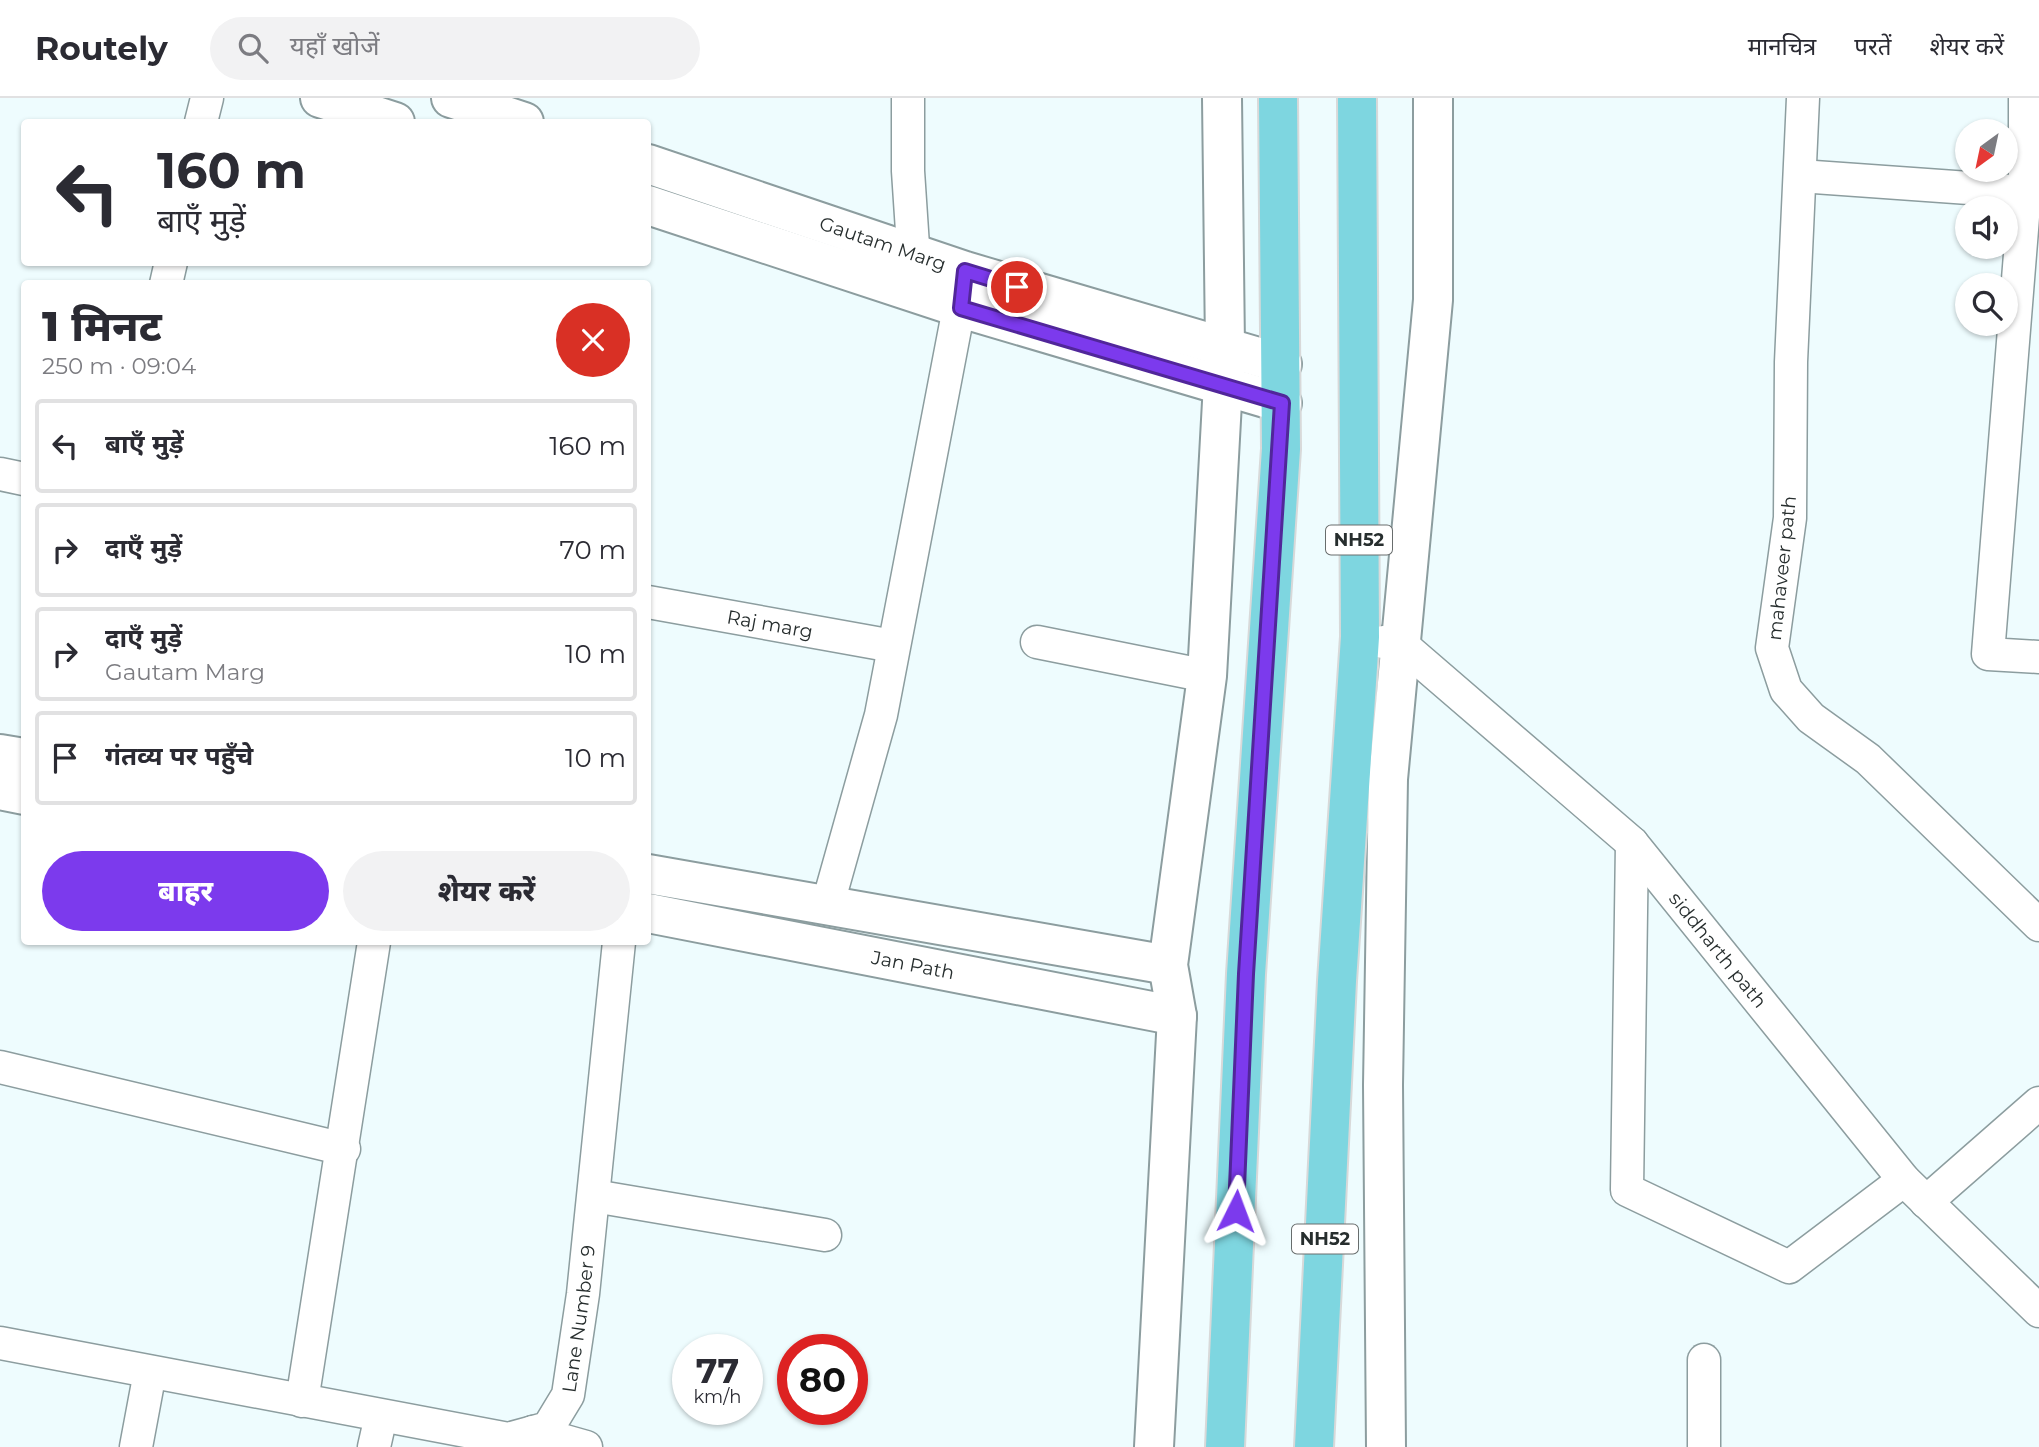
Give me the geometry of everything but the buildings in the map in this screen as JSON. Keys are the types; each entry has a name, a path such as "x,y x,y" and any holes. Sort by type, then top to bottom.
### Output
{"highway":[{"path":"1225,1447 1246,974 1282,403 1278,98"},
{"name":"NH52","path":"1314,1447 1337,981 1360,637 1357,98"}],"street":[{"path":"202,119 207,98"},
{"path":"320,98 386,119"},
{"path":"452,98 515,119"},
{"path":"651,206 915,273 908,171 908,98"},
{"path":"1153,1447 1177,1016 1168,965 1207,676 1223,366 1222,98"},
{"path":"1386,1447 1384,1073 1388,779 1433,300 1433,98"},
{"name":"mahaveer path","path":"1803,98 1791,362 1790,518 1772,648 1786,690 1811,718 1868,759 2039,925"},
{"path":"2025,98 2025,192 1988,654 2039,657"},
{"name":"Gautam Marg","path":"651,165 963,290 1223,366 1282,365"},
{"path":"1800,176 2025,192"},
{"path":"827,907 881,715 963,290"},
{"path":"1223,366 1282,403"},
{"path":"0,474 21,478"},
{"name":"Raj marg","path":"651,603 893,646"},
{"name":"siddharth path","path":"1360,637 1402,645 1632,843 1903,1180 2039,1311"},
{"path":"1037,642 1207,676"},
{"path":"0,754 21,758"},
{"path":"0,790 21,794"},
{"path":"1632,843 1627,1190 1789,1267 1903,1180"},
{"path":"651,875 1168,965"},
{"name":"Jan Path","path":"651,915 1177,1016"},
{"path":"302,1401 344,1149 374,945"},
{"name":"Lane Number 9","path":"533,1432 548,1428 568,1395 594,1196 618,945"},
{"path":"0,1067 344,1149"},
{"path":"1926,1202 2039,1102"},
{"path":"594,1196 825,1235"},
{"path":"0,1343 508,1439 533,1432 586,1447"},
{"path":"1704,1360 1704,1447"},
{"path":"136,1447 150,1372"},
{"path":"374,1447 380,1416"}],"route":[{"path":"1017,287 965,271 961,308 1282,403 1246,974 1236,1211"}]}
